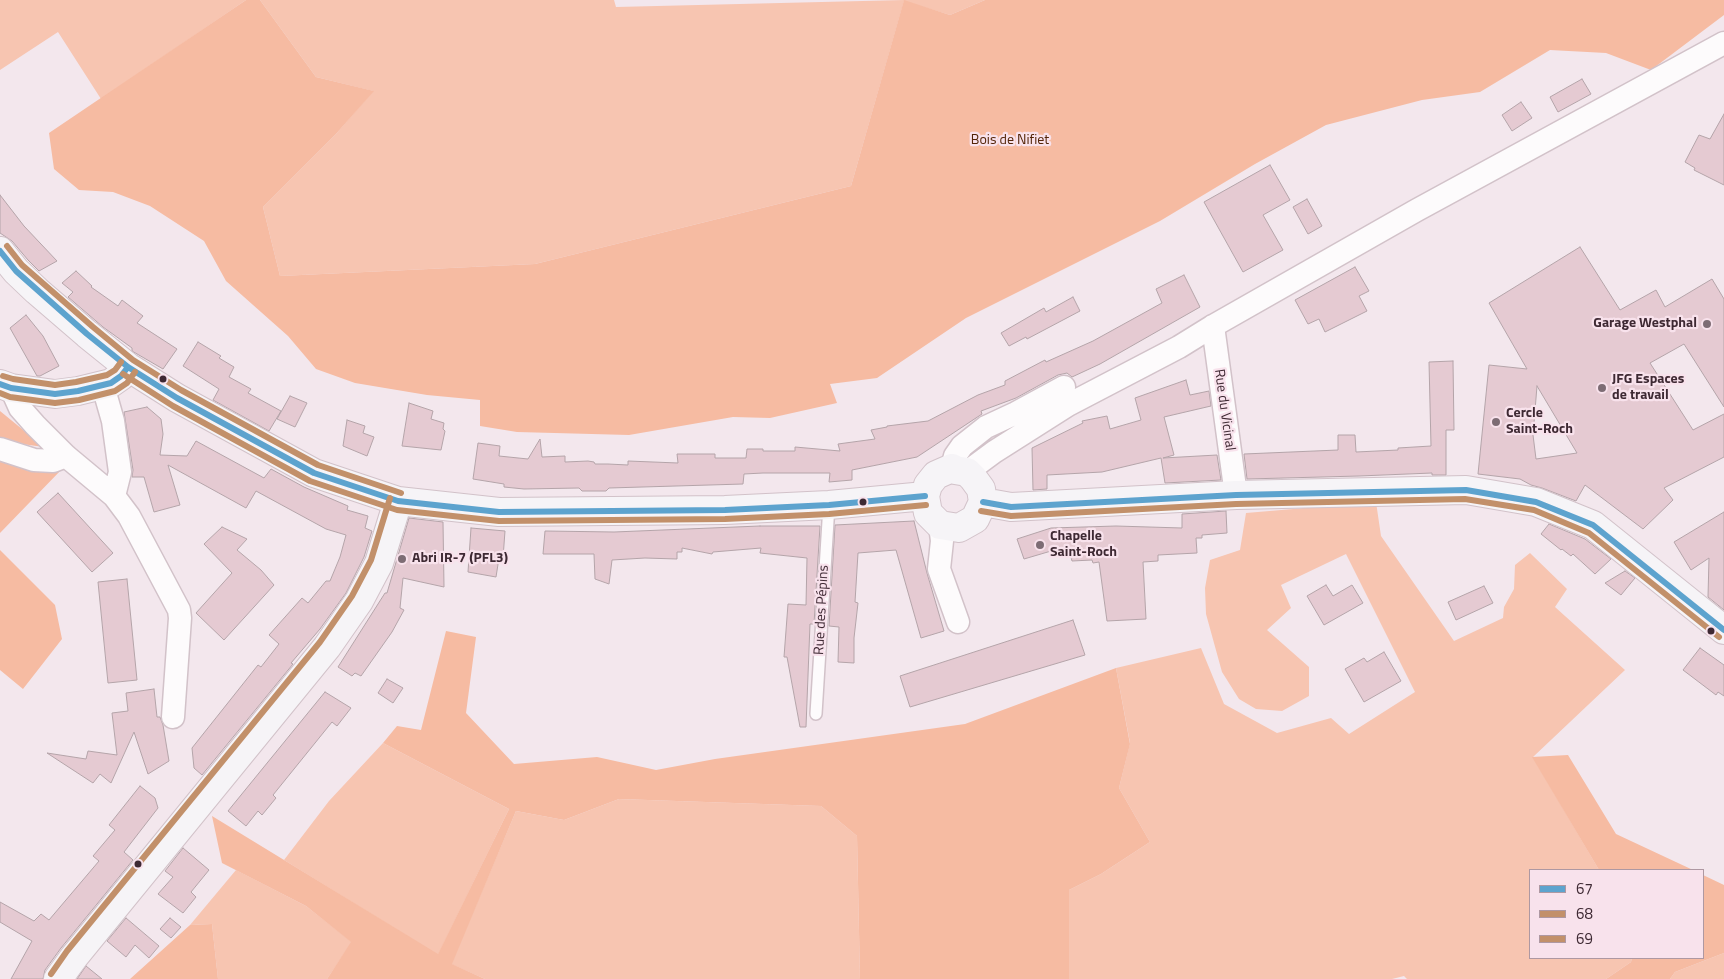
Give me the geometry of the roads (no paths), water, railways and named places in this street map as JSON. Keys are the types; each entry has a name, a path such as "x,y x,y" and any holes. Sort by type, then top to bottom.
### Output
{"street":[{"path":"1064,387 986,427 962,446 955,456 959,470 973,478 981,489 983,502 975,519 959,528 940,525 928,513 925,496 928,484 936,475 959,470 994,452 1068,405 1179,347 1417,210 1724,43"},
{"path":"0,251 16,271 37,291 128,367 177,398 314,473 398,501 499,512 725,510 829,505 925,496"},
{"name":"Rue du Vicinal","path":"1213,326 1236,494"},
{"path":"6,386 55,394 78,392 103,386 122,376 128,367"},
{"path":"6,386 20,408 66,456 114,496 129,516 179,610 173,717"},
{"path":"103,386 113,421 120,472 114,496"},
{"path":"0,449 34,460 53,461 66,456"},
{"path":"983,502 1011,507 1236,494 1466,490 1536,502 1593,525 1722,626"},
{"path":"58,979 327,647 359,601 379,563 398,501"},
{"path":"940,525 942,541 939,569 958,622"}],"lane":[{"name":"Rue des Pépins","path":"816,714 829,505"}],"place":[{"name":"Garage Westphal","path":"1707,324"},
{"name":"JFG Espaces de travail","path":"1602,388"},
{"name":"Cercle Saint-Roch","path":"1496,422"},
{"name":"Chapelle Saint-Roch","path":"1040,545"},
{"name":"Abri IR-7 (PFL3)","path":"402,559"}],"park label":[{"name":"Bois de Nifiet","path":"1010,141"}]}
